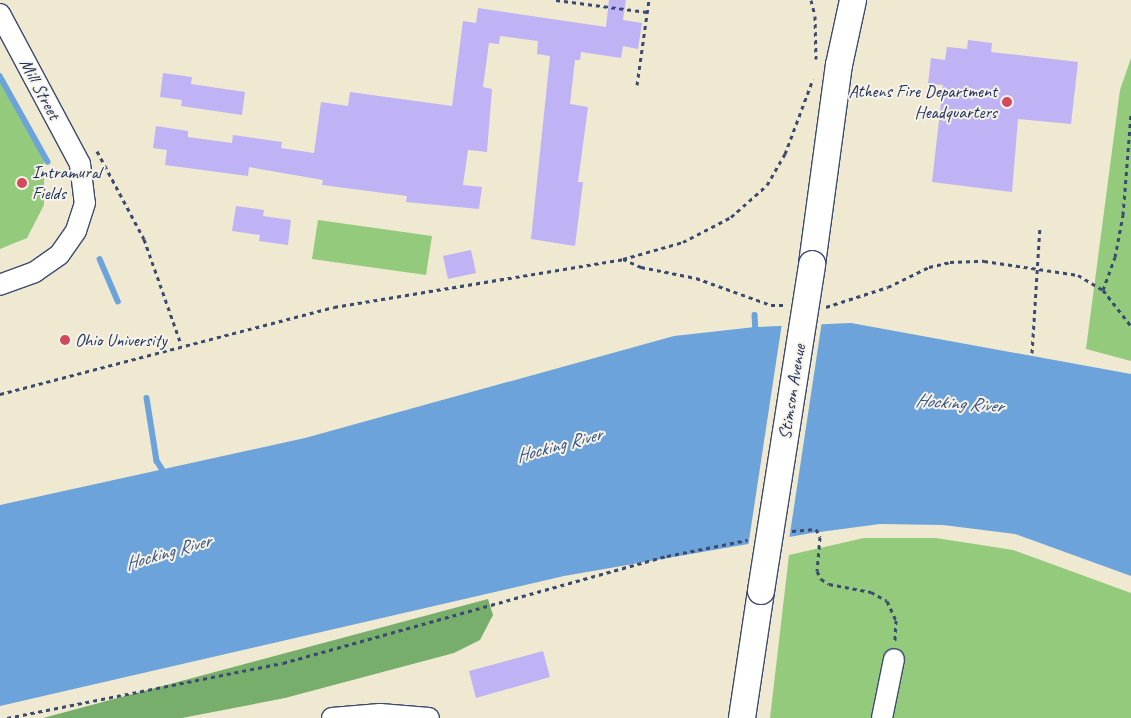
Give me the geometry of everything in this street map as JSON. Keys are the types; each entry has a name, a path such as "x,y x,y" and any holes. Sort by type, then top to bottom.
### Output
{"main road":[{"name":"Stimson Avenue","path":"742,718 812,264 828,64 834,38 834,0"},
{"name":"Stimson Avenue","path":"828,64 853,0"}],"street":[{"name":"Mill Street","path":"0,14 80,164 85,203 82,218 68,243 47,264 0,285"},
{"path":"882,718 894,659"},
{"path":"332,718 380,714 429,718"}],"path":[{"path":"556,0 647,12"},
{"path":"637,85 649,0"},
{"path":"811,0 828,64"},
{"path":"0,394 181,344 334,307 623,259 700,234 731,217 756,197 780,166 814,77"},
{"path":"1103,290 1115,257 1123,215 1131,113"},
{"path":"95,147 144,239 181,344"},
{"path":"1032,353 1040,227"},
{"path":"623,259 641,267 696,278 771,305 791,306"},
{"path":"820,307 836,306 858,294 888,287 929,267 950,262 984,260 1078,275 1103,290 1131,326"},
{"path":"788,532 816,529 820,537 817,571 821,579 829,584 871,592 887,601 896,620 894,659"},
{"path":"7,718 283,663 667,556 751,539"}],"green space":[{"path":"1131,58 1131,361 1086,349 1120,90"},
{"name":"Intramural Fields","path":"0,75 44,161 44,205 27,238 0,249"},
{"path":"318,220 432,236 426,275 312,259"},
{"path":"864,538 936,538 1013,550 1131,593 1131,718 770,718 789,555"},
{"path":"488,599 493,615 480,640 454,653 285,698 182,718 43,718"}],"water":[{"name":"Hocking River","path":"851,323 1131,374 1131,576 1015,534 943,525 880,524 812,533 564,576 0,706 0,505 305,438 674,336 755,327"}],"pier":[{"path":"822,321 789,540 748,547 782,323"}],"building":[{"path":"609,0 626,0 623,20 642,23 638,49 623,46 621,58 581,52 580,60 575,60 570,104 588,107 578,182 583,182 575,246 531,239 550,56 537,54 538,41 500,36 499,44 489,43 483,87 492,89 487,152 468,150 463,185 482,187 479,209 406,202 407,196 322,185 323,180 249,167 248,176 165,165 167,150 153,148 156,126 188,131 188,137 232,143 233,135 282,142 281,148 314,153 321,102 348,106 350,92 452,106 463,21 476,23 478,8 606,27"},
{"name":"Athens Fire Department Headquarters","path":"968,40 992,43 991,52 1078,62 1071,124 1018,119 1012,192 932,182 943,85 928,84 931,58 945,60 947,47 967,49"},
{"path":"163,73 192,77 191,84 245,92 242,115 181,106 182,100 160,97"},
{"path":"236,206 264,210 263,216 291,220 288,245 259,241 260,235 232,231"},
{"path":"471,250 476,273 448,279 443,256"},
{"path":"543,651 550,677 476,698 469,671"}],"waterway":[{"path":"0,76 48,162"},
{"path":"100,259 118,301"},
{"path":"755,315 756,333"},
{"path":"147,398 157,461 166,475"}],"place":[{"name":"Athens Fire Department Headquarters","path":"1007,102"},
{"name":"Intramural Fields","path":"22,183"},
{"name":"Ohio University","path":"65,340"}]}
